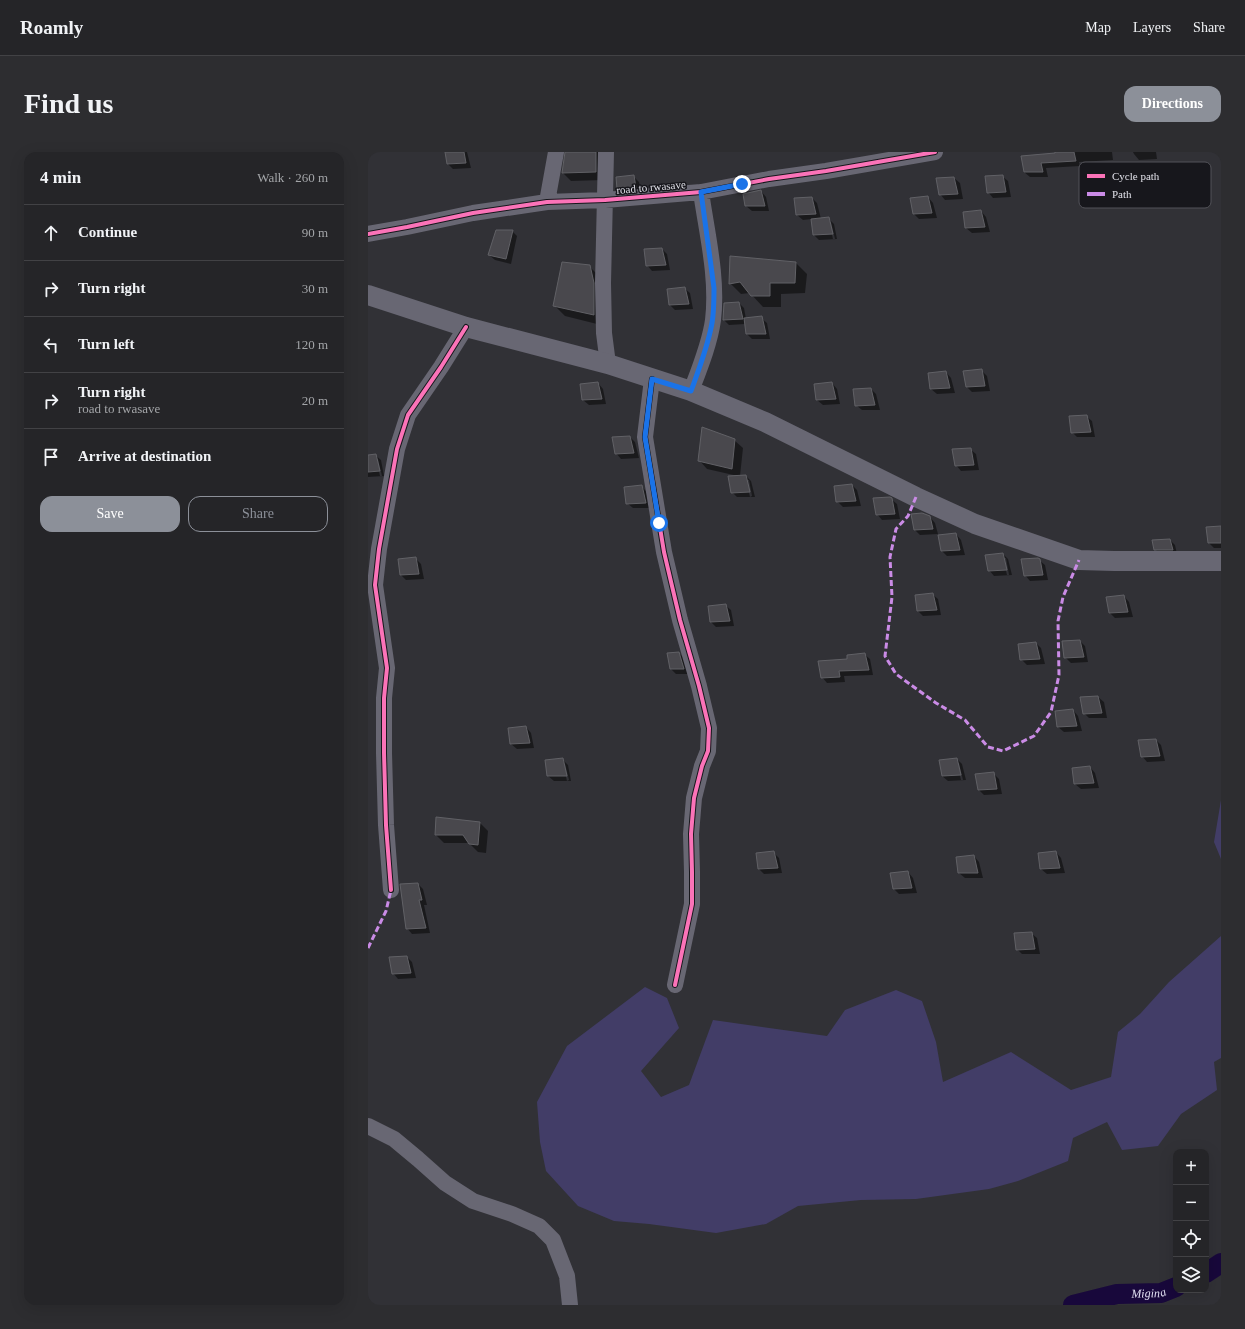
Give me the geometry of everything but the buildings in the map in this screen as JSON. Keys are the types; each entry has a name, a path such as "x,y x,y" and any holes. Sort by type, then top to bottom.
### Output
{"main road":[{"path":"368,295 466,327 608,364 691,391 765,422 916,497 975,524 1079,560 1221,561"}],"street":[{"path":"547,202 556,152"},
{"path":"606,152 603,283 606,353 608,364"},
{"name":"road to rwasave","path":"368,234 473,213 547,202 605,200 701,192 769,179 833,170 935,152"},
{"path":"691,391 706,348 713,322 714,288 701,192"},
{"path":"391,890 386,825 384,753 384,698 387,668 375,585 379,549 397,449 408,414 437,373 466,327"},
{"path":"652,379 645,437 664,552 680,620 699,686 709,728 708,751 702,766 694,798 691,834 692,904 675,984"},
{"path":"368,1126 394,1139 445,1183 473,1201 512,1214 539,1226 553,1240 567,1276 570,1305"}],"shaded area":[{"path":"1221,800 1221,859 1214,842"},
{"path":"1221,936 1221,1058 1214,1062 1217,1090 1181,1114 1158,1146 1122,1150 1107,1122 1073,1138 1068,1161 1018,1181 989,1189 916,1199 861,1200 798,1206 766,1224 716,1233 614,1221 578,1206 546,1171 540,1142 537,1102 567,1046 645,987 667,998 679,1028 641,1071 661,1097 689,1085 713,1020 827,1036 845,1010 896,990 922,1001 936,1042 943,1082 1011,1052 1071,1090 1111,1077 1118,1032 1140,1014 1169,982"}],"waterway":[{"name":"Migina","path":"1209,1271 1221,1263"},
{"name":"Migina","path":"1073,1305 1117,1294 1161,1293 1173,1288"}],"marked path":[{"path":"916,497 908,516 896,529 890,557 892,597 885,656 896,674 936,703 965,720 988,747 1003,751 1034,736 1051,712 1059,675 1058,621 1063,597 1079,560"},
{"path":"368,948 386,911 391,890"}],"cycle path":[{"path":"368,234 473,213 547,202 605,200 701,192 769,179 826,171 935,152"},
{"path":"391,890 386,825 384,753 384,698 387,668 375,585 379,549 397,449 408,415 466,327"},
{"path":"652,379 645,437 664,552 680,620 699,686 709,728 708,751 702,766 694,798 691,834 692,904 675,985"}],"route":[{"path":"659,523 645,437 652,379 691,391 706,348 713,322 714,288 701,192 742,184"}]}
